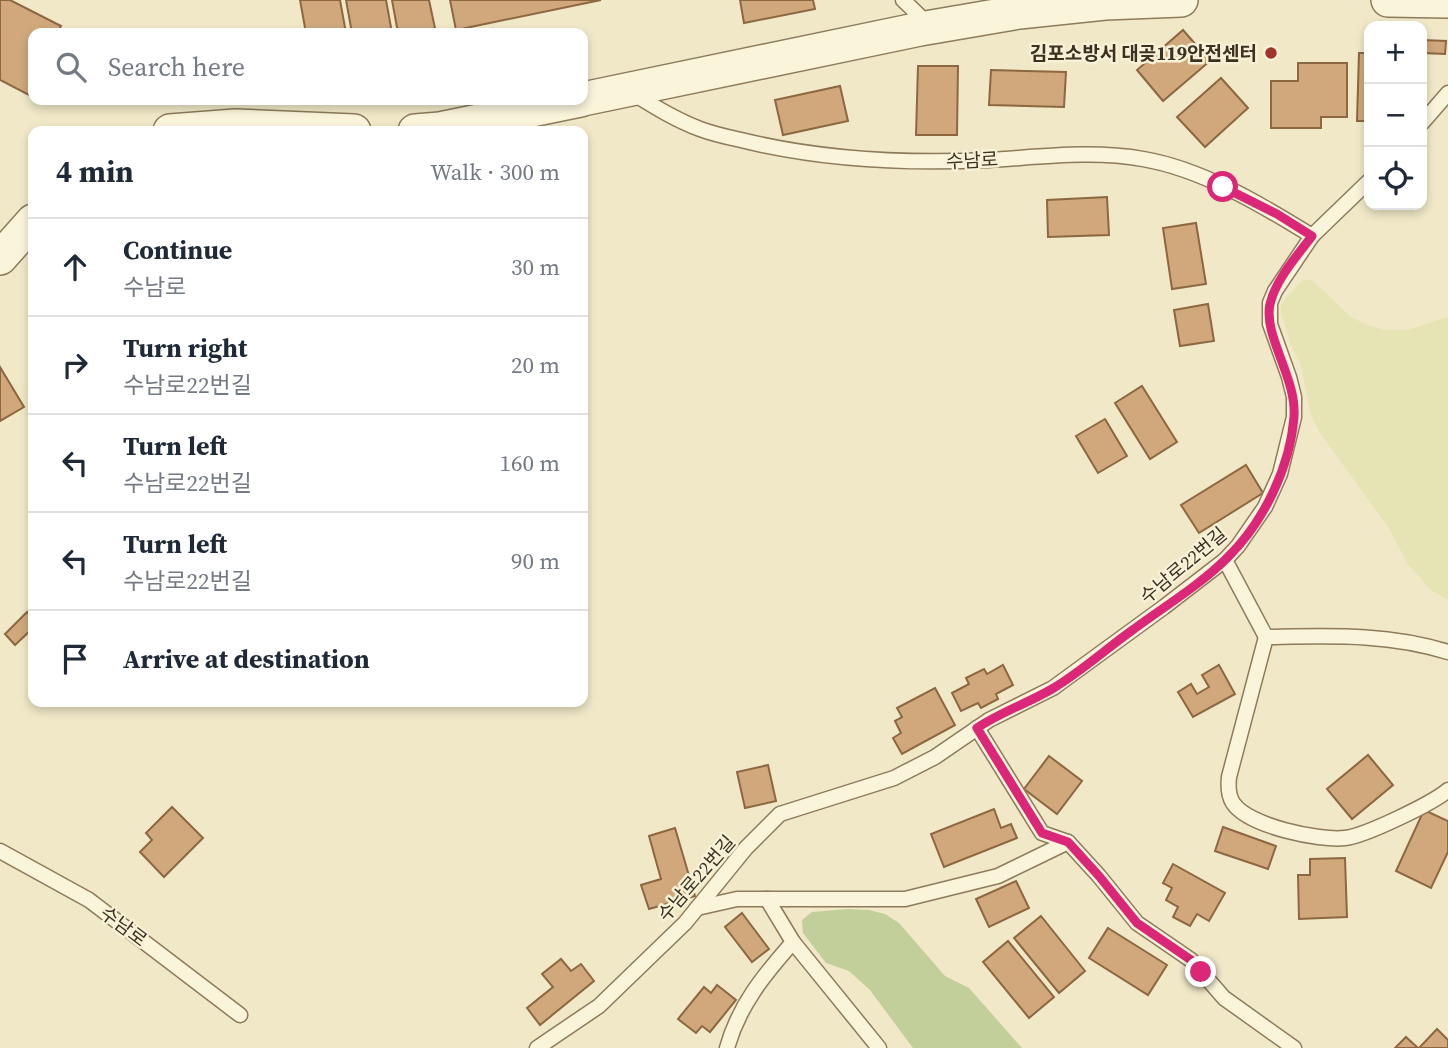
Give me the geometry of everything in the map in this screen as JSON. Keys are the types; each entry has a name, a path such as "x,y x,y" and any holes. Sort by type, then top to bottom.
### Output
{"street":[{"path":"588,98 931,27 1019,12 1104,3 1181,0"},
{"path":"1388,0 1448,1"},
{"path":"454,126 553,105"},
{"path":"0,258 28,227"}],"lane":[{"path":"903,0 931,27"},
{"name":"수남로","path":"627,90 670,116 701,130 776,149 925,163 1072,156 1143,159 1171,166 1232,191 1312,236"},
{"path":"1427,117 1448,93"},
{"name":"수남로22번길","path":"537,1048 599,1006 685,923 746,848 780,814 894,778 935,757 989,720 1053,688 1225,560 1265,507 1289,447 1294,397 1270,324 1269,314 1275,290 1312,236 1364,186"},
{"path":"1225,560 1266,637 1228,777 1228,791 1234,804 1247,815 1280,829 1330,839 1348,838 1370,831 1448,790"},
{"path":"1266,637 1346,636 1416,642 1448,652"},
{"path":"977,728 1042,833 1068,842 1137,923 1191,960 1224,998 1294,1048"},
{"path":"697,908 737,899 905,899 998,876 1068,842"},
{"name":"수남로","path":"0,851 89,900 240,1015"},
{"path":"767,899 793,942 879,1048"},
{"path":"727,1048 734,1026 751,992 793,942"}],"shaded area":[{"path":"1303,280 1312,280 1351,317 1384,330 1407,330 1448,317 1448,600 1432,591 1408,564 1388,527 1320,433 1311,415 1300,362 1290,343 1281,312 1281,305"}],"green space":[{"path":"848,909 885,914 899,923 945,976 969,988 1022,1048 913,1048 870,990 849,971 826,963 803,933 802,920 812,912"}],"building":[{"path":"0,0 10,0 61,26 28,28 28,94 0,80"},
{"path":"300,0 340,0 345,28 305,28"},
{"path":"346,0 386,0 391,28 351,28"},
{"path":"392,0 429,0 435,28 397,28"},
{"path":"450,0 601,0 466,28 456,28"},
{"path":"740,0 813,0 815,9 744,23"},
{"path":"1183,30 1210,61 1163,101 1137,70"},
{"path":"1427,40 1446,41 1445,54 1427,53"},
{"path":"1359,53 1364,53 1364,121 1357,121"},
{"path":"1298,63 1347,63 1347,117 1321,117 1321,128 1271,128 1271,81 1298,81"},
{"path":"918,66 958,66 957,135 916,135"},
{"path":"991,70 1066,72 1064,107 989,105"},
{"path":"1221,78 1248,108 1205,147 1177,117"},
{"path":"840,86 848,121 783,135 775,100"},
{"path":"1107,197 1109,235 1048,237 1047,200"},
{"path":"1196,223 1206,284 1172,289 1163,228"},
{"path":"1208,304 1214,341 1180,346 1174,310"},
{"path":"0,367 24,407 0,421"},
{"path":"1142,386 1177,442 1150,459 1115,403"},
{"path":"1105,419 1127,456 1098,473 1076,436"},
{"path":"1246,465 1263,493 1199,533 1181,505"},
{"path":"28,613 28,633 15,645 5,634"},
{"path":"1003,665 1013,685 996,694 998,699 981,708 978,703 961,711 952,693 969,684 966,678 984,669 987,674"},
{"path":"1219,665 1235,694 1193,717 1178,692 1191,684 1197,694 1209,687 1202,675"},
{"path":"935,688 955,725 902,754 893,738 901,733 895,721 902,717 897,708"},
{"path":"1368,755 1393,785 1352,819 1327,789"},
{"path":"1049,756 1082,781 1057,814 1024,789"},
{"path":"768,765 776,801 745,808 737,772"},
{"path":"172,807 203,838 164,877 140,852 152,840 146,833"},
{"path":"994,809 1001,828 1011,824 1017,838 944,867 931,834"},
{"path":"1424,810 1448,821 1448,852 1431,888 1396,871"},
{"path":"1223,827 1276,846 1268,869 1215,851"},
{"path":"675,828 695,896 649,909 641,885 661,879 649,836"},
{"path":"1345,858 1347,917 1299,919 1298,875 1310,875 1310,859"},
{"path":"1173,864 1225,893 1209,921 1197,914 1190,926 1173,917 1178,907 1166,900 1172,888 1163,883"},
{"path":"1016,881 1029,908 989,927 976,899"},
{"path":"742,913 769,949 752,962 725,927"},
{"path":"1041,916 1085,971 1059,993 1014,938"},
{"path":"1108,928 1167,965 1148,995 1089,958"},
{"path":"1008,941 1054,997 1029,1018 983,962"},
{"path":"561,959 571,971 581,964 594,981 540,1025 527,1008 553,987 542,974"},
{"path":"717,985 736,1000 710,1032 702,1026 696,1033 678,1019 704,987 711,993"},
{"path":"1437,1029 1448,1040 1448,1048 1419,1048"},
{"path":"1406,1037 1418,1048 1395,1048"}],"place":[{"name":"김포소방서 대곶119안전센터","path":"1271,53"}],"route":[{"path":"1201,972 1191,960 1137,923 1068,842 1042,833 977,728 1053,688 1164,607 1225,560 1253,527 1265,507 1289,447 1294,417 1294,397 1289,377 1270,324 1270,303 1290,266 1312,236 1277,214 1223,187"}]}
